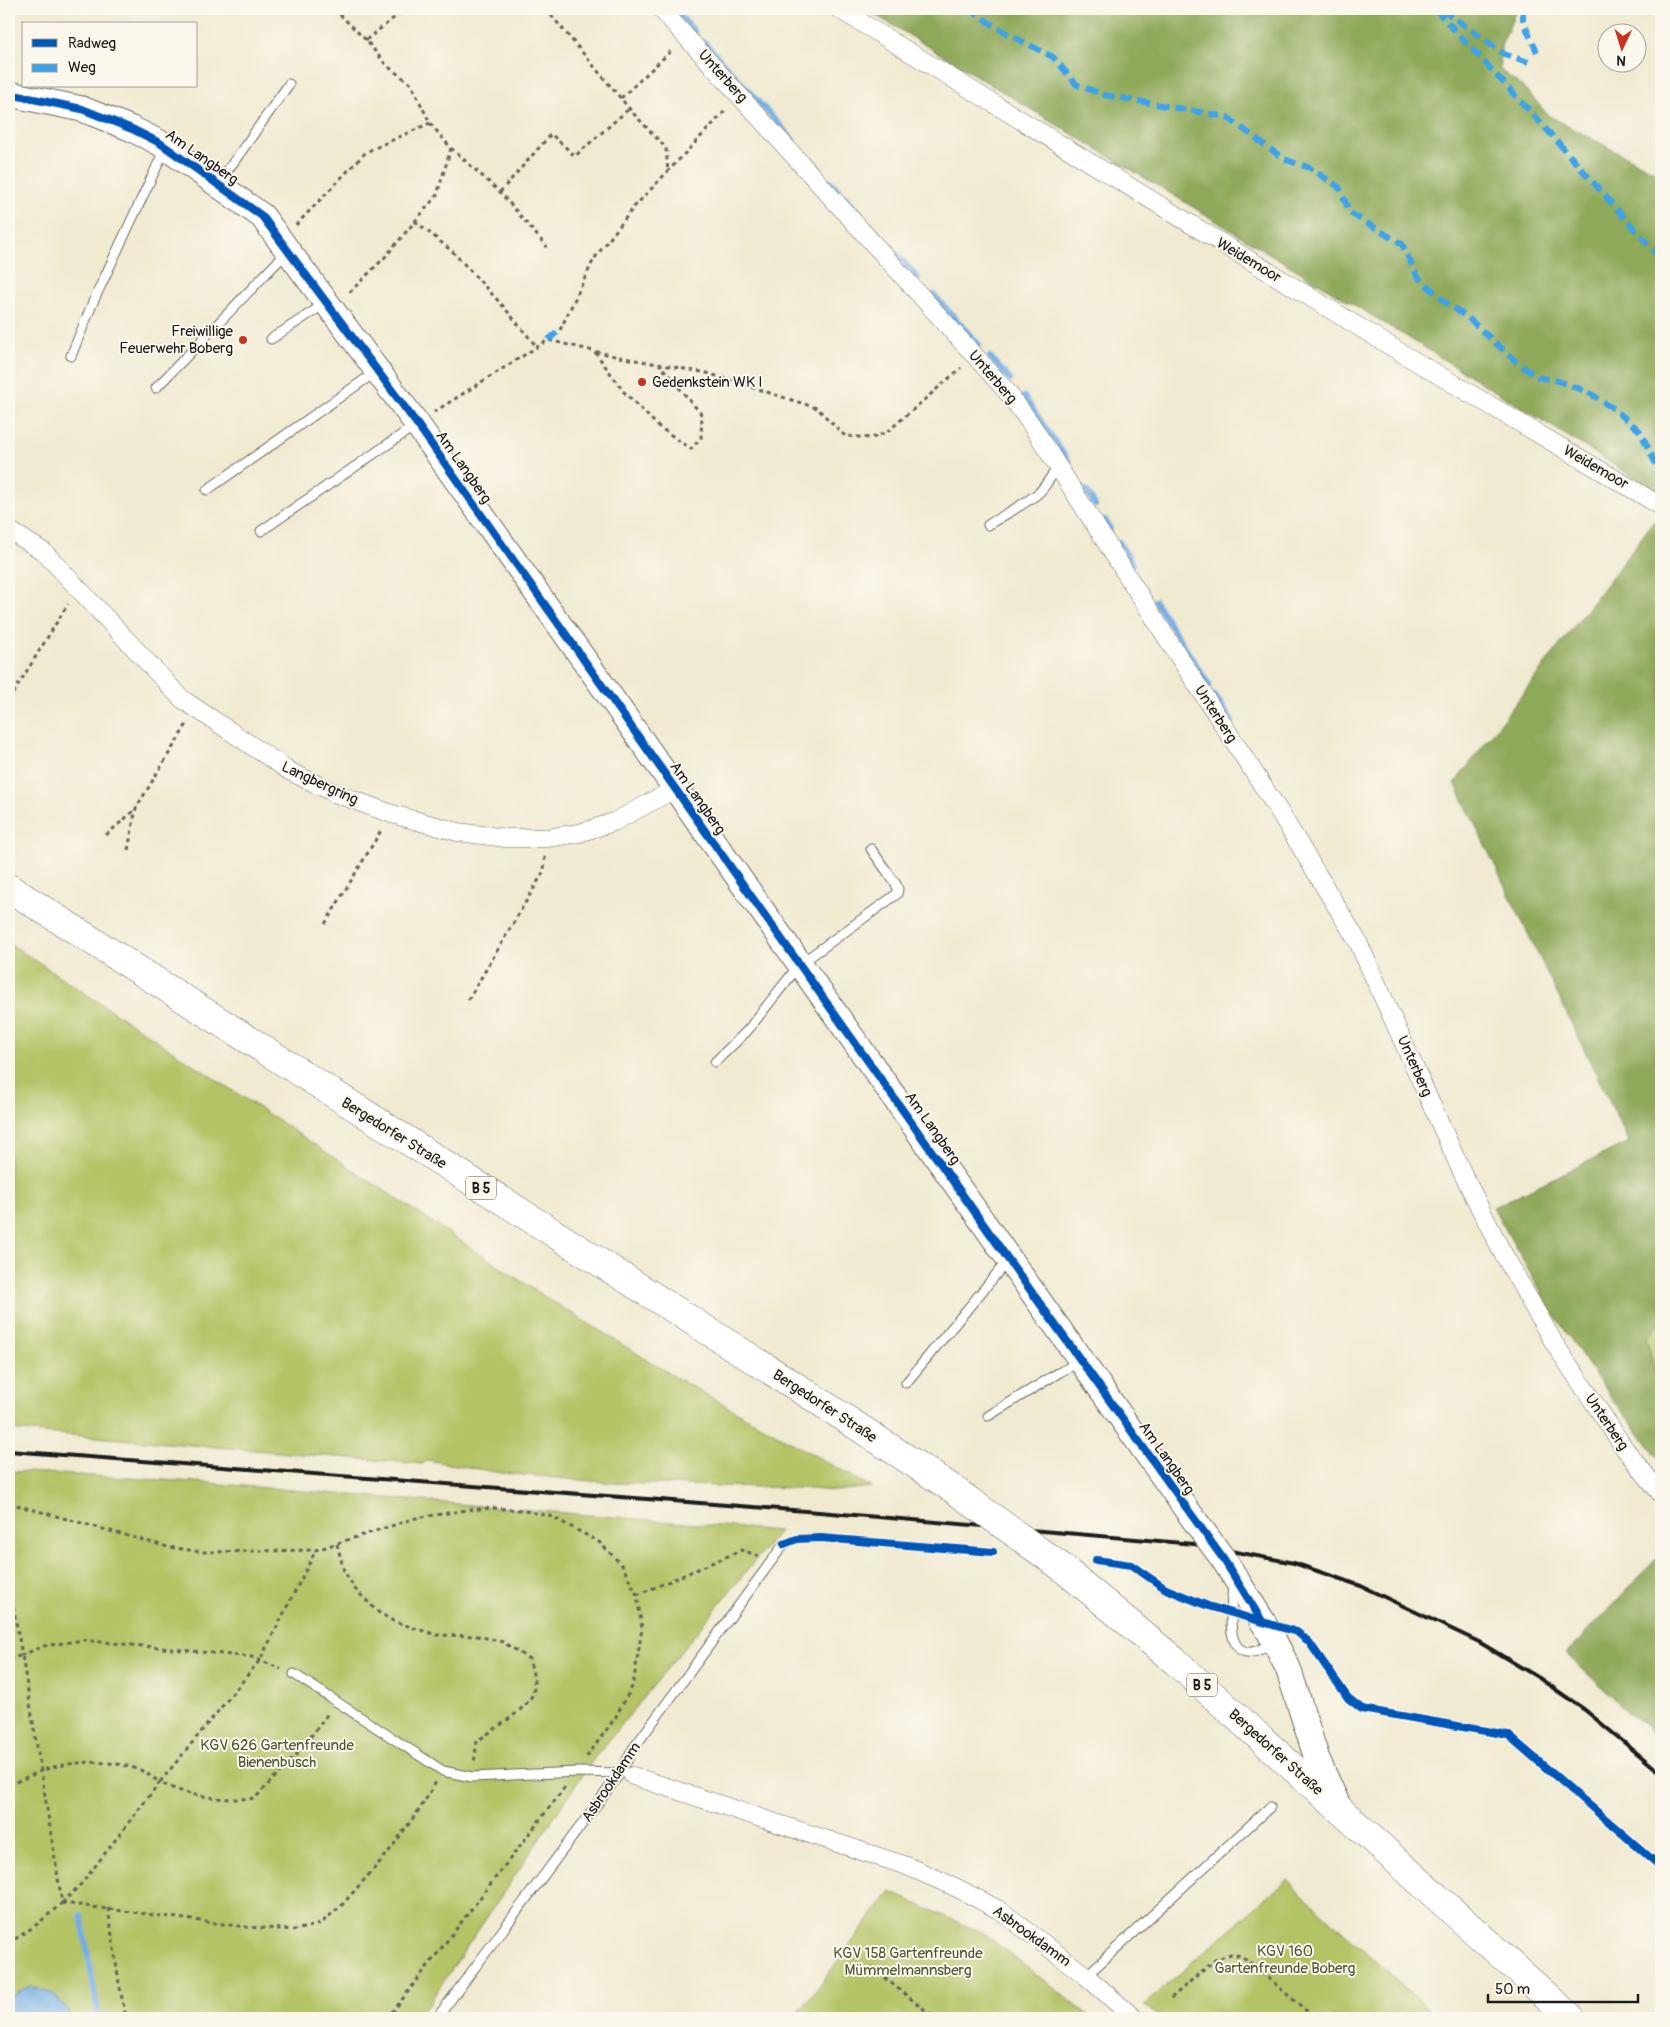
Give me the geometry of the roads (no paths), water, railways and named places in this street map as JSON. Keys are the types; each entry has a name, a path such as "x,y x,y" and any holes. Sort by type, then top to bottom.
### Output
{"main road":[{"name":"Bergedorfer Straße","path":"9,888 806,1392 953,1489 1060,1566 1176,1662 1571,2018"}],"street":[{"name":"Unterberg","path":"661,9 975,356 1026,416 1279,811 1358,942 1461,1170 1500,1248 1554,1343 1625,1449 1661,1494"},
{"name":"Weidemoor","path":"839,9 1414,360 1661,506"},
{"name":"Am Langberg","path":"9,94 82,109 132,129 166,147 262,216 417,424 1229,1569 1270,1633 1288,1668 1317,1760 1340,1810"},
{"name":"Langbergring","path":"9,530 44,552 182,699 291,772 338,794 392,814 458,832 506,838 547,838 579,833 614,822 675,789"},
{"name":"Asbrookdamm","path":"627,1774 907,1866 957,1888 1001,1912 1086,1976 1134,2018"}],"lane":[{"path":"218,184 289,84"},
{"path":"71,356 93,302 166,147"},
{"path":"156,388 284,246"},
{"path":"271,339 329,306"},
{"path":"206,490 378,371"},
{"path":"261,531 417,424"},
{"path":"988,525 1036,495 1044,487 1052,474 1060,468"},
{"path":"714,1062 747,1031 800,964 897,894 896,884 871,849"},
{"path":"906,1383 1008,1259"},
{"path":"988,1416 1081,1361"},
{"name":"Asbrookdamm","path":"437,2018 627,1774 633,1749 784,1544"},
{"path":"1229,1569 1232,1637 1236,1647 1250,1653 1259,1651 1270,1641 1270,1633"},
{"path":"294,1674 443,1771 472,1777 577,1772 627,1774"},
{"path":"1086,1976 1270,1807"}],"water":[{"path":"30,1986 53,1994 70,2012 66,2018 9,2018 9,1997"}],"waterway":[{"path":"674,9 694,31"},
{"path":"704,42 793,140"},
{"path":"810,159 819,169"},
{"path":"830,181 839,190"},
{"path":"845,197 860,214"},
{"path":"870,225 887,244"},
{"path":"894,252 918,278"},
{"path":"934,295 979,345"},
{"path":"990,357 1010,380"},
{"path":"1024,397 1069,462"},
{"path":"1086,490 1095,505"},
{"path":"1105,520 1110,529"},
{"path":"1119,542 1132,564"},
{"path":"1155,601 1209,685"},
{"path":"1215,696 1232,722"},
{"path":"81,1915 99,2018"}],"railway":[{"path":"9,1451 819,1512 1194,1544 1294,1563 1361,1586 1479,1642 1539,1678 1585,1710 1661,1773"}],"place":[{"name":"Freiwillige Feuerwehr Boberg","path":"243,340"},
{"name":"Gedenkstein WK I","path":"642,382"}],"park label":[{"name":"KGV 626 Gartenfreunde Bienenbusch","path":"277,1754"},
{"name":"KGV 160 Gartenfreunde Boberg","path":"1285,1960"},
{"name":"KGV 158 Gartenfreunde Mümmelmannsberg","path":"908,1962"}]}
